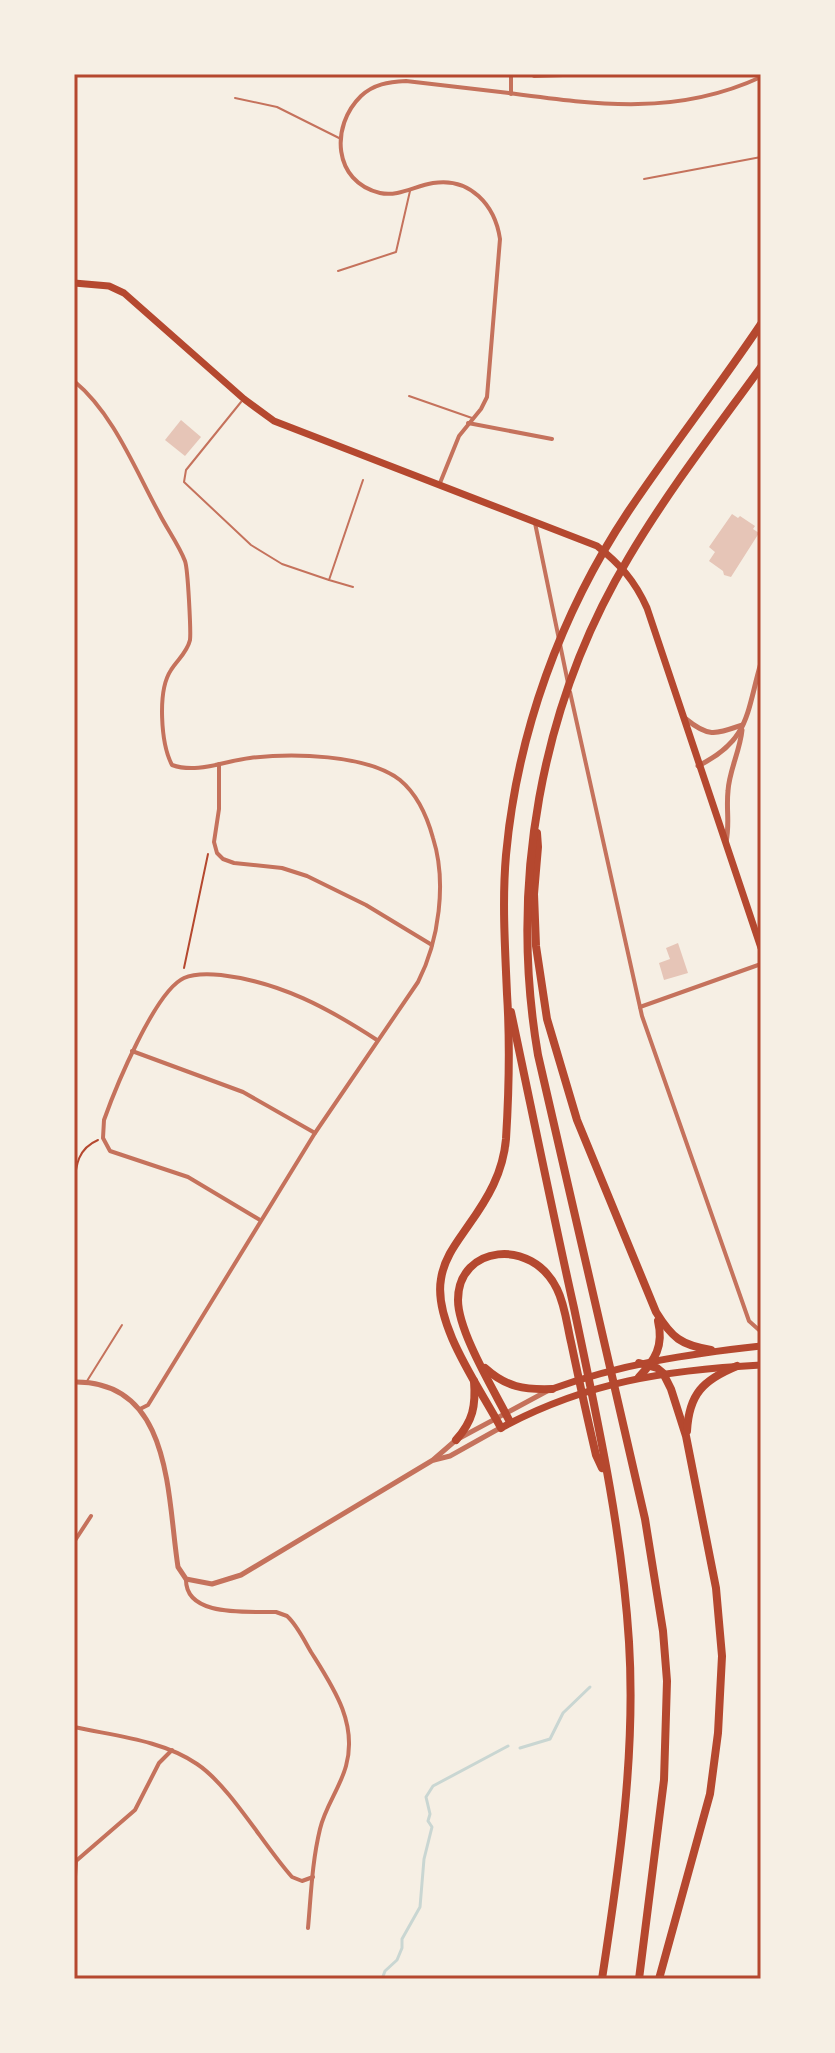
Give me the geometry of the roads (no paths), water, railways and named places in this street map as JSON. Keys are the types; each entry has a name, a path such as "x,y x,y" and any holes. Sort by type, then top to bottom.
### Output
{"highway":[{"path":"501,1428 449,1327 440,1291 441,1277 450,1253 488,1198 503,1160 507,1104 506,855 529,732 543,683 574,607 608,545 761,324"},
{"path":"639,1979 664,1780 667,1681 656,1575 546,1094 532,1020 528,983 527,898 535,820 553,738 565,696 595,619 628,558 761,367"},
{"path":"535,820 538,847 534,894 536,946 547,1019 577,1120 656,1312 679,1341 711,1350"},
{"path":"508,996 589,1402 596,1455 607,1479 621,1561 628,1629 630,1734 617,1879 602,1979"},
{"path":"510,1422 460,1315 458,1298 466,1275 474,1266 485,1258 507,1252 530,1258 539,1264 557,1289 582,1368"},
{"path":"639,1377 652,1362 661,1338 656,1312"},
{"path":"639,1363 652,1362 663,1373 686,1436 716,1588 722,1656 718,1733 710,1794 659,1979"},
{"path":"482,1364 511,1386 552,1389"},
{"path":"686,1436 688,1412 699,1390 718,1374 737,1366"},
{"path":"456,1440 473,1415 473,1376"}],"main road":[{"path":"74,283 109,286 124,293 244,399 274,421 597,546 628,573 647,608 761,948"},
{"path":"652,1362 711,1350 761,1346"},
{"path":"552,1389 639,1363"},
{"path":"501,1428 565,1398 639,1377 761,1365"}],"street":[{"path":"511,74 511,94"},
{"path":"534,76 592,74"},
{"path":"439,485 459,436 487,397 500,239 498,223 487,203 463,186 450,182 433,183 395,194 381,194 363,187 343,164 339,138 345,117 356,101 367,90 383,83 406,81 572,102 665,104 711,97 761,77"},
{"path":"74,381 86,390 114,430 186,563 190,638 183,657 164,684 167,754 172,765 182,769 251,758 318,758 380,768 400,780 423,808 435,844 439,892 432,945 427,965 418,982 315,1133 148,1405 140,1409"},
{"path":"468,423 552,439"},
{"path":"535,521 640,1007 749,1321 759,1330"},
{"path":"725,843 730,824 728,789 761,663"},
{"path":"681,715 706,733 718,733 743,725"},
{"path":"698,766 734,743 743,725"},
{"path":"219,764 219,809 214,842 217,853 223,859 282,868 307,876 366,905 432,945"},
{"path":"640,1007 761,964"},
{"path":"260,1220 188,1177 110,1151 103,1138 104,1120 132,1051 164,999 184,978 211,974 268,985 320,1005 378,1040"},
{"path":"132,1051 243,1092 315,1133"},
{"path":"74,1382 86,1382 121,1393 140,1409 160,1448 178,1567 186,1579 212,1584 241,1575 433,1460 456,1440 552,1389"},
{"path":"433,1460 450,1456 501,1428"},
{"path":"74,1542 91,1516"},
{"path":"186,1579 189,1595 203,1606 276,1612 291,1619 334,1688 344,1713 349,1742 345,1771 320,1827 308,1928"},
{"path":"74,1727 172,1750 197,1763 215,1779 292,1877 302,1881 313,1877"},
{"path":"74,1892 75,1860 135,1810 159,1763 172,1750"}],"lane":[{"path":"235,98 277,107 339,138"},
{"path":"644,179 761,157"},
{"path":"338,271 396,252 410,190"},
{"path":"409,396 473,418"},
{"path":"244,399 186,470 184,482 251,545 282,564 353,587"},
{"path":"329,580 363,480"},
{"path":"86,1382 122,1325"}],"waterway":[{"path":"520,1748 550,1739 563,1713 590,1687"},
{"path":"382,1979 385,1971 397,1960 402,1939 420,1907 424,1859 432,1827 428,1821 430,1814 426,1797 433,1786 508,1746"}]}
